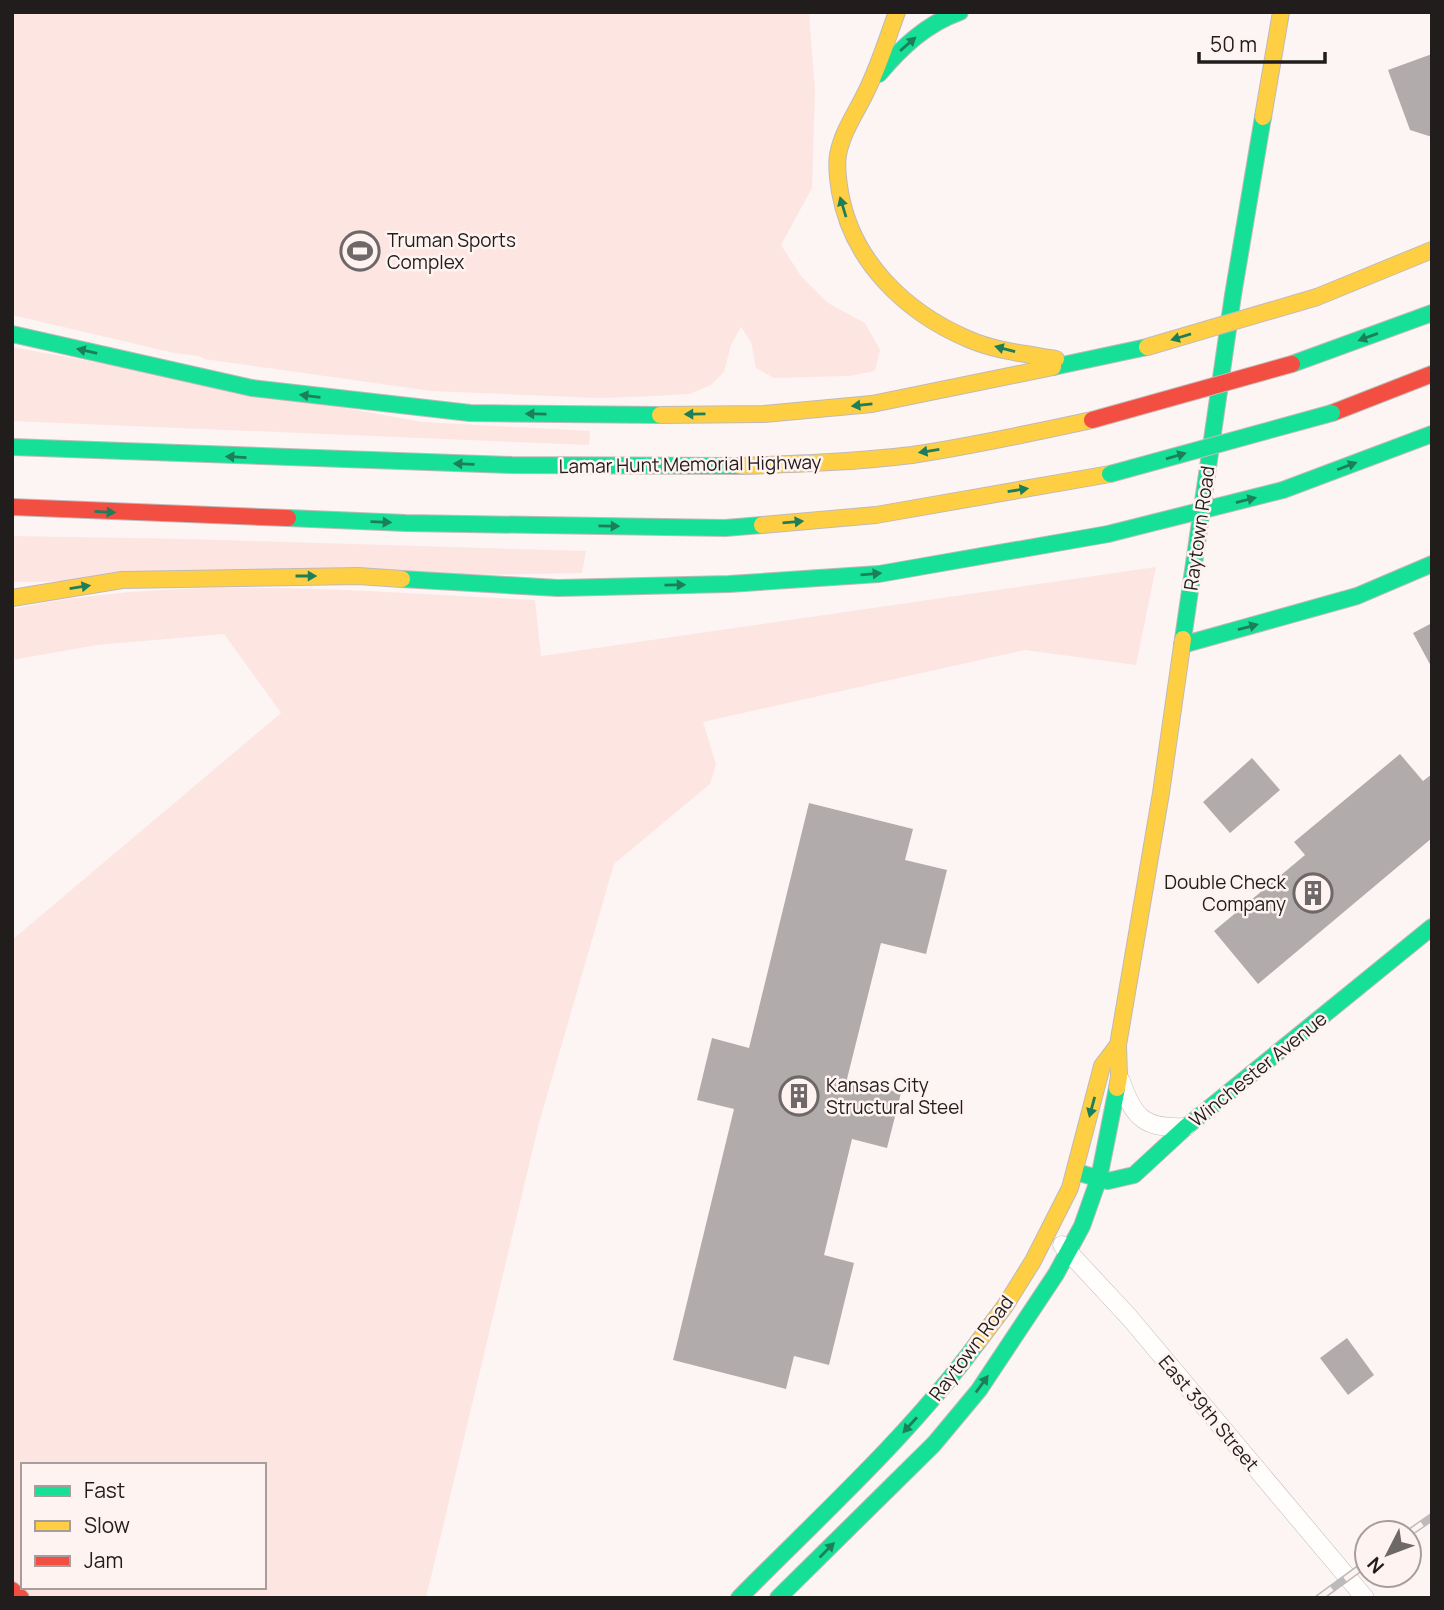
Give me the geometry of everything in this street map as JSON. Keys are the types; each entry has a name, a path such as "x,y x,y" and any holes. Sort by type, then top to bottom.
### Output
{"main road":[{"path":"897,12 867,90 843,134 836,161 840,201 851,233 870,267 892,292 919,311 969,339 1016,352 1072,361"},
{"path":"867,90 894,56 921,33 960,12"},
{"name":"Raytown Road","path":"778,1598 934,1444 979,1390 1069,1252 1091,1205 1119,1077 1118,1045 1161,793 1233,295 1281,12"},
{"path":"12,334 252,388 470,413 764,414 872,404 1147,347 1317,297 1432,250"},
{"name":"Lamar Hunt Memorial Highway","path":"12,447 277,459 556,467 735,467 886,458 1093,420 1293,364 1432,313"},
{"path":"12,507 406,523 725,527 876,515 1110,474 1332,412 1432,374"},
{"path":"12,598 122,580 210,577 358,576 558,587 729,584 878,574 1108,534 1283,490 1432,434"},
{"path":"1182,645 1357,596 1432,565"},
{"name":"Winchester Avenue","path":"1074,1171 1108,1181 1134,1175 1186,1126 1432,927"},
{"name":"Raytown Road","path":"739,1598 832,1506 948,1383 1005,1306 1049,1231 1070,1188 1102,1066 1118,1045"},
{"path":"832,1506 851,1526"},
{"path":"12,1590 21,1598"}],"street":[{"path":"1119,1077 1129,1105 1144,1120 1161,1128 1186,1126"},
{"name":"East 39th Street","path":"1049,1231 1129,1317 1326,1555 1365,1598"}],"shaded area":[{"name":"Truman Sports Complex","path":"12,12 809,12 815,91 812,188 781,245 801,276 828,303 865,323 880,350 875,371 849,376 774,378 756,368 751,342 741,327 731,345 724,372 711,385 689,394 599,398 431,391 204,359 12,315"},
{"path":"12,347 422,422 590,431 589,445 12,421"},
{"path":"12,536 586,551 582,573 12,582"},
{"path":"1156,567 1136,665 1025,650 703,722 716,764 710,784 614,864 539,1123 426,1598 12,1598 12,940 281,713 224,634 97,645 12,660 12,609 141,591 207,588 339,590 535,600 541,656"}],"building":[{"path":"1432,54 1432,137 1410,130 1388,70"},
{"path":"1432,623 1432,668 1413,633"},
{"name":"Double Check Company","path":"1400,754 1423,781 1432,774 1432,838 1258,984 1214,931 1305,855 1294,842"},
{"path":"1252,758 1280,790 1230,833 1203,802"},
{"name":"Kansas City Structural Steel","path":"809,803 913,829 905,860 947,870 926,954 881,943 847,1079 901,1093 887,1148 852,1139 824,1255 854,1263 829,1365 794,1356 786,1389 673,1360 734,1109 697,1100 712,1038 749,1048"},
{"path":"1347,1338 1374,1375 1348,1395 1320,1358"}],"railway":[{"path":"1423,1523 1432,1517"},
{"path":"1319,1598 1353,1573"}],"traffic: fast":[{"path":"879,74 915,37 960,12"},
{"path":"1183,639 1233,295 1263,117"},
{"path":"1292,364 1432,313"},
{"path":"12,334 252,388 470,413 660,415"},
{"path":"1053,367 1147,347"},
{"path":"1110,474 1332,413"},
{"path":"1283,490 1432,434"},
{"path":"12,447 512,465 740,466"},
{"path":"1108,534 1283,490"},
{"path":"288,518 406,523 725,528 762,525"},
{"path":"402,579 558,588 729,584 879,574 1108,534"},
{"path":"1182,645 1357,596 1432,564"},
{"path":"1083,1174 1108,1181 1134,1175 1186,1127 1432,927"},
{"path":"778,1598 934,1444 979,1390 1056,1274 1082,1226 1099,1178 1117,1088"},
{"path":"739,1598 894,1442 978,1342"}],"traffic: slow":[{"path":"897,12 875,72 846,130 838,155 840,192 846,217 856,240 869,262 903,299 945,328 989,346 1056,359"},
{"path":"1263,117 1281,12"},
{"path":"1317,297 1432,250"},
{"path":"1147,347 1317,297"},
{"path":"660,415 764,414 872,404 1053,367"},
{"path":"740,466 912,455 1092,420"},
{"path":"762,525 876,515 1110,474"},
{"path":"12,598 122,580 358,576 402,579"},
{"path":"1117,1088 1118,1045 1161,793 1183,639"},
{"path":"978,1342 1005,1306 1033,1261 1070,1188 1102,1066 1118,1045"}],"traffic: jam":[{"path":"1092,420 1292,364"},
{"path":"1332,413 1432,374"},
{"path":"12,507 288,518"},
{"path":"12,1590 21,1598"}],"place":[{"name":"Truman Sports Complex","path":"360,251"},
{"name":"Double Check Company","path":"1313,893"},
{"name":"Kansas City Structural Steel","path":"799,1096"}]}
